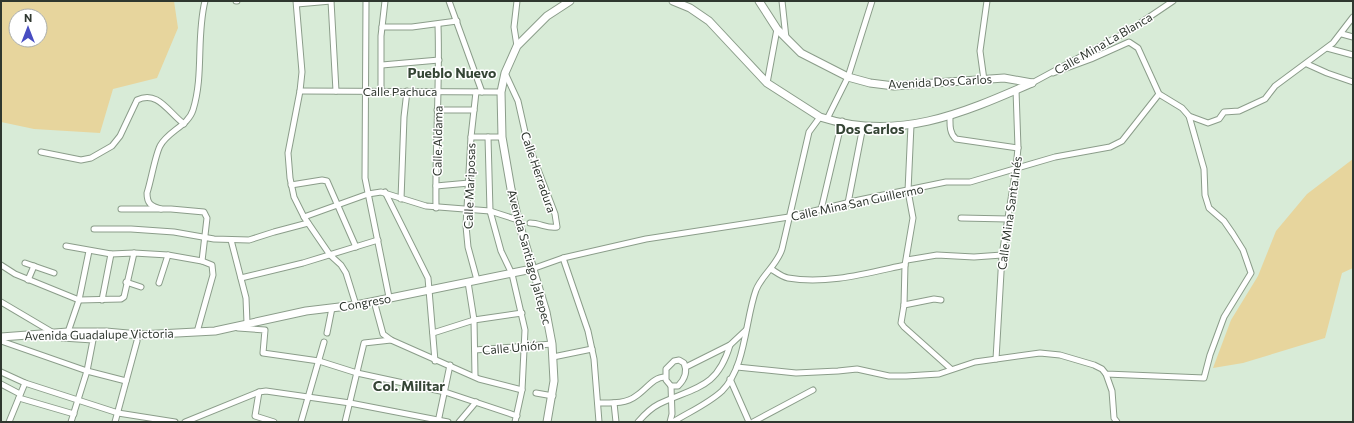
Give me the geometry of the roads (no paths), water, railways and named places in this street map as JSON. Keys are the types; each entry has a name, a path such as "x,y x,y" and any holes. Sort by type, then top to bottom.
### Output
{"street":[{"path":"161,209 151,206 147,200 147,193 160,146 190,118 198,84 201,19 205,1"},
{"path":"336,91 331,1 297,2 302,72 300,91 288,153 291,185 294,197 304,217 330,255 341,264 346,273 356,305"},
{"path":"366,1 364,91 365,164 368,194 388,297"},
{"path":"381,91 382,27 385,1"},
{"path":"449,1 457,21 479,92"},
{"path":"517,46 514,27 518,1"},
{"name":"Avenida Santiago Jaltepec","path":"547,422 554,381 552,344 546,312 518,220 502,137 500,92 505,73 517,46 532,29 547,16 570,1"},
{"path":"673,1 690,8 717,28 767,82 820,117 828,119 874,127 911,125 950,116 1032,83"},
{"name":"Avenida Dos Carlos","path":"759,1 786,39 801,52 848,77 870,83 894,86 1004,78 1032,83"},
{"path":"782,1 786,39"},
{"path":"828,119 848,77 872,1"},
{"path":"984,80 980,51 987,1"},
{"name":"Calle Mina La Blanca","path":"1032,83 1130,30 1173,1"},
{"path":"1189,116 1208,123 1219,119 1224,112 1239,111 1251,107 1265,99 1275,86 1327,48 1342,34 1353,17"},
{"path":"382,27 438,25 457,21"},
{"name":"Calle Aldama","path":"436,208 439,60 438,25"},
{"path":"767,82 778,29"},
{"path":"1342,34 1353,36"},
{"path":"1053,72 1091,59 1129,42 1138,48 1159,94 1182,108 1189,116 1204,169 1205,195 1209,208 1224,221 1233,234 1243,250 1251,273 1224,317 1210,355 1204,378 1106,374"},
{"path":"1327,48 1353,55"},
{"path":"382,65 439,60"},
{"path":"1307,64 1353,82"},
{"name":"Calle Herradura","path":"505,73 518,101 526,141 554,214 557,227 552,228 542,223 530,223"},
{"name":"Calle Mina Santa Inés","path":"996,359 1002,255 1018,148 1016,90"},
{"name":"Calle Pachuca","path":"300,91 500,92"},
{"path":"401,199 404,117 407,91"},
{"name":"Calle Mariposas","path":"477,280 468,247 466,226 471,137 474,110 479,92"},
{"name":"Calle Mina San Guillermo","path":"532,269 563,258 646,239 789,217 946,182 970,182 1055,157 1110,147 1122,140 1159,94"},
{"path":"41,152 81,160 91,158 112,146 120,136 137,100 144,97 151,96 160,102 184,124"},
{"path":"437,110 474,110"},
{"path":"950,116 950,130 952,136 956,139 1018,148"},
{"path":"671,422 714,397 723,390 730,380 736,367 756,290 779,260 788,230 789,217 809,132 820,117"},
{"path":"821,210 842,122"},
{"path":"911,125 908,191 912,218 906,263 904,305 901,323 951,369"},
{"path":"848,203 863,126"},
{"path":"471,137 502,137"},
{"path":"488,137 490,211 501,251 512,274 525,330 522,390 518,416 515,422"},
{"path":"291,185 322,180 327,182 356,246"},
{"path":"436,186 469,184"},
{"path":"304,217 368,194 385,192 401,199 436,208 468,208 490,211 518,220"},
{"path":"385,192 428,278 436,361"},
{"path":"121,209 161,209 204,212 207,218 206,237 203,246 202,261"},
{"path":"961,218 1008,219"},
{"path":"94,229 131,229 174,232 231,240 249,240 308,223"},
{"path":"231,240 246,298 247,323"},
{"path":"241,278 330,255 378,240"},
{"path":"66,246 111,254 134,253 168,255 202,261 212,265 214,275 197,332"},
{"path":"68,332 79,300 89,250"},
{"path":"1,265 28,280 79,300 102,300 123,298 134,253"},
{"path":"102,300 111,254"},
{"path":"772,269 786,278 823,279 848,276 906,263 937,254 974,257 1002,255"},
{"path":"159,283 168,255"},
{"path":"563,258 588,331 592,349 599,422"},
{"path":"26,262 54,273"},
{"path":"28,280 34,266"},
{"name":"Congreso","path":"197,332 215,331 306,311 356,305 388,297 532,269"},
{"path":"126,282 141,287"},
{"path":"468,282 474,320 475,376"},
{"path":"904,305 934,299 941,300"},
{"path":"374,301 383,334 391,340 436,361 450,365 492,384 522,390"},
{"path":"1,302 62,338 71,340 93,340 87,371 71,422"},
{"path":"327,333 332,308"},
{"path":"433,333 474,320 522,313"},
{"path":"231,327 265,330 263,353 319,361 357,373 446,392 518,416"},
{"path":"686,367 730,345 746,330"},
{"name":"Avenida Guadalupe Victoria","path":"1,337 68,332 106,332 139,335 197,332"},
{"path":"345,422 364,343 391,340"},
{"path":"1,341 87,371 126,381"},
{"path":"115,422 137,341"},
{"path":"301,422 324,342"},
{"name":"Calle Unión","path":"475,350 552,344"},
{"path":"638,422 658,404 701,387 716,375 726,359 730,345"},
{"path":"553,358 592,349"},
{"path":"736,367 796,373 838,372 857,369 889,376 906,376 939,374 975,362 1026,354 1040,353 1060,355 1094,365 1102,369 1106,374 1112,391 1112,409 1117,422"},
{"path":"674,361 684,363 686,367 685,376 678,386 671,386 667,384 665,377 666,369 674,361"},
{"path":"438,421 446,392 450,365"},
{"path":"1,372 25,383 118,413 175,422"},
{"path":"598,403 614,403 636,396 650,384 661,377 665,377"},
{"path":"730,380 749,422"},
{"path":"9,422 25,383"},
{"path":"1,384 19,396 74,414"},
{"path":"671,386 671,422"},
{"path":"753,422 813,390"},
{"path":"259,392 256,416 274,422"},
{"path":"185,422 259,392 309,396 448,422"},
{"path":"536,393 552,396"},
{"path":"459,422 476,402"},
{"path":"614,403 616,422"}],"district":[{"name":"Pueblo Nuevo","path":"452,72"},
{"name":"Dos Carlos","path":"870,128"},
{"name":"Col. Militar","path":"409,385"}]}
